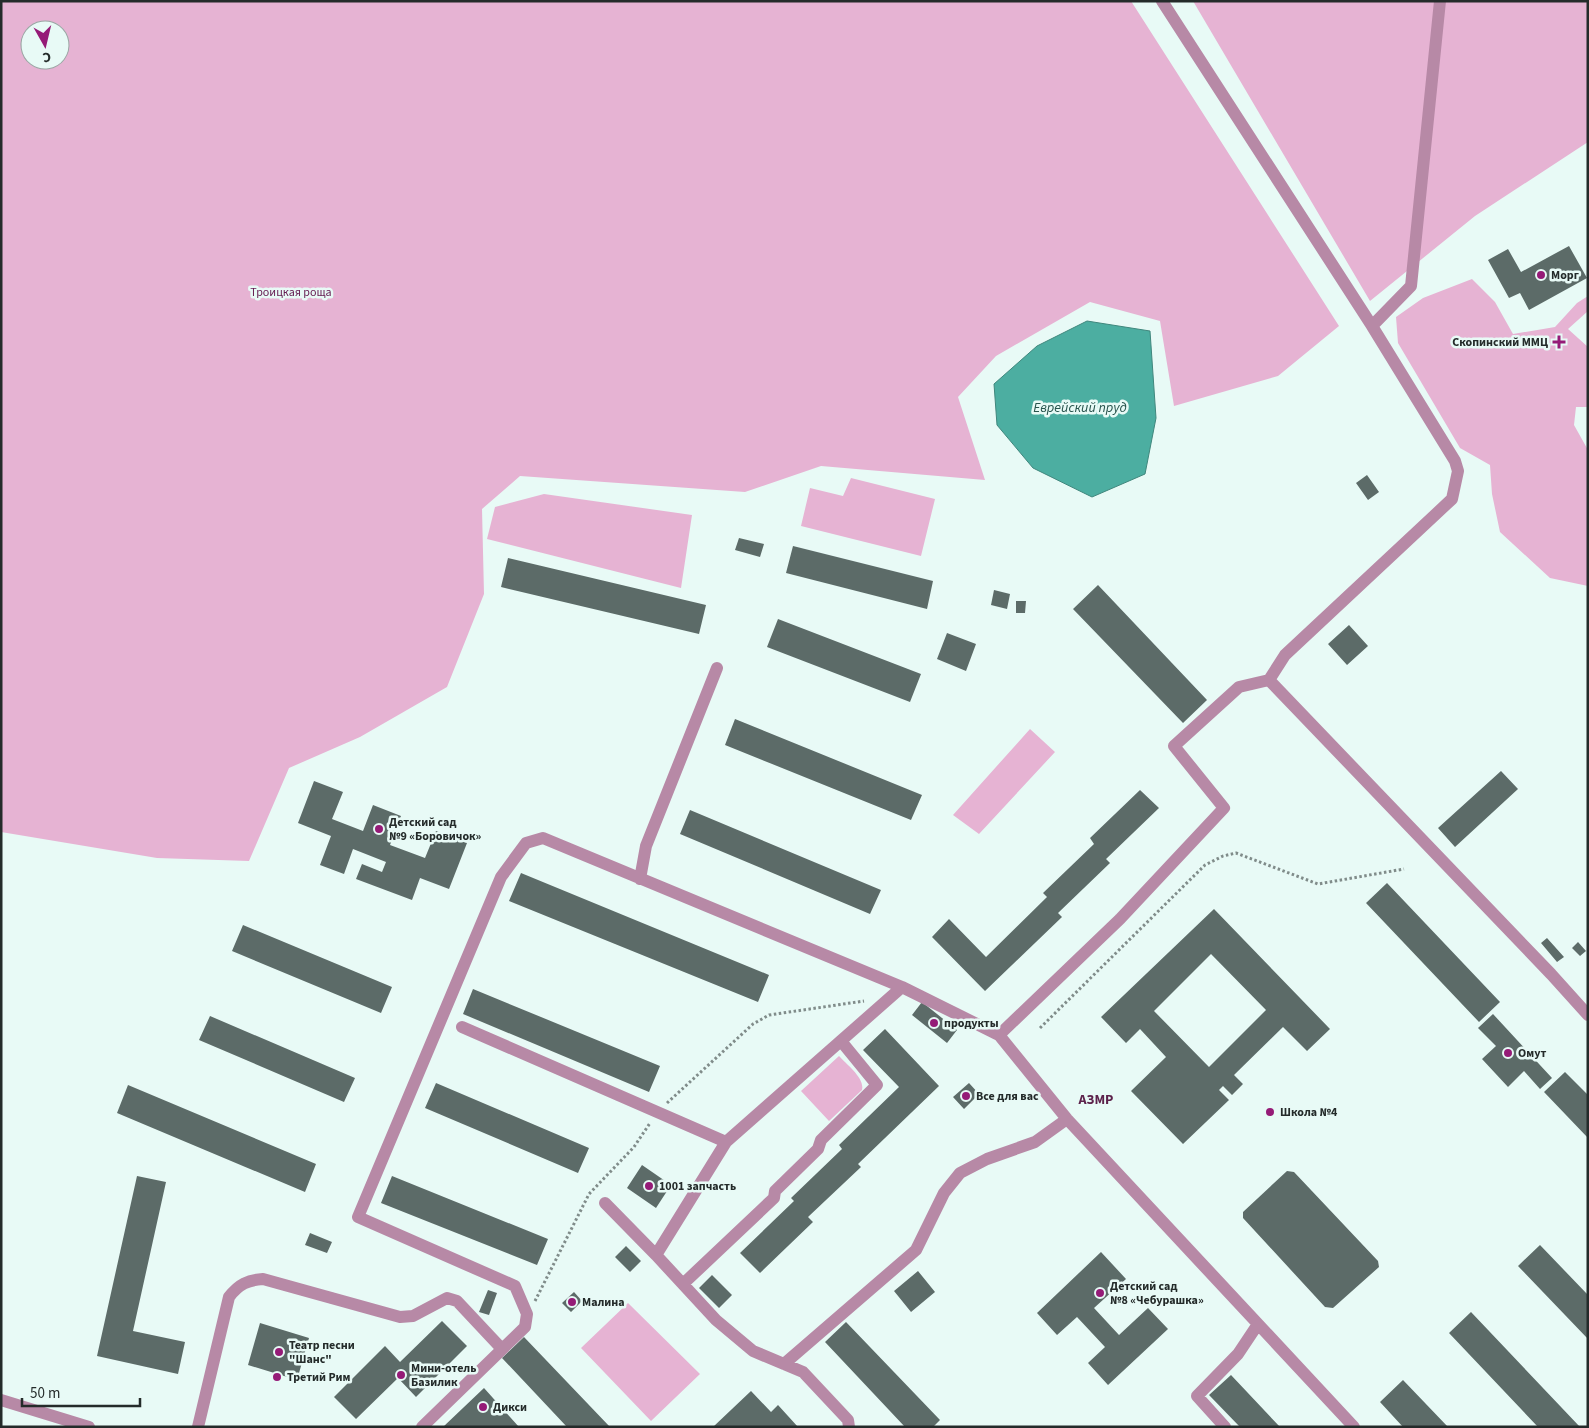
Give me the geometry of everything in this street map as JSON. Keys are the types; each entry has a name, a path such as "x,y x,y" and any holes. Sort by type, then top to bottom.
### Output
{"street":[{"path":"999,1035 1120,919 1224,808 1174,746 1239,687 1270,680 1285,655 1452,499 1458,471 1455,461 1372,326 1162,1"},
{"path":"1372,326 1411,286 1440,1"},
{"path":"640,879 646,846 717,668"},
{"path":"1270,680 1532,953 1588,1015"},
{"path":"422,1427 525,1327 527,1314 515,1286 358,1217 501,877 526,843 543,838 902,987 999,1035 1067,1120 1354,1427"},
{"path":"656,1255 726,1142 902,987"},
{"path":"462,1027 726,1142"},
{"path":"683,1284 774,1198 775,1191 818,1150 821,1140 877,1085 841,1041"},
{"path":"784,1364 916,1250 944,1193 960,1173 987,1159 1035,1142 1067,1120"},
{"path":"605,1203 716,1320 753,1351 802,1372 848,1420 849,1427"},
{"path":"198,1427 229,1297 238,1286 251,1280 264,1279 400,1317 413,1316 447,1298 457,1301 502,1349"},
{"path":"1225,1427 1197,1396 1238,1354 1258,1324"},
{"path":"1,1400 89,1427"}],"path":[{"path":"1040,1028 1205,865 1223,856 1236,853 1318,884 1404,869"},
{"path":"527,1314 589,1194 634,1147 657,1112 753,1024 770,1015 890,998"}],"green space":[{"name":"Троицкая роща","path":"1,1 1131,1 1339,326 1278,376 1174,406 1160,321 1090,302 996,356 958,397 985,480 821,466 745,492 520,476 482,509 484,594 447,687 360,737 289,768 249,861 157,858 1,832"},
{"path":"1193,1 1588,1 1588,142 1475,216 1370,301"},
{"path":"1472,279 1495,302 1513,334 1555,327 1577,303 1588,296 1588,311 1568,329 1588,347 1588,407 1576,407 1574,425 1588,450 1588,586 1550,578 1500,532 1492,494 1490,465 1460,448 1398,343 1396,317 1423,298"},
{"path":"851,478 935,499 921,556 801,526 810,488 843,496"},
{"path":"544,494 692,515 681,588 487,539 495,507"},
{"path":"1030,729 1055,752 979,834 953,815"},
{"path":"839,1056 858,1076 861,1081 862,1090 829,1121 801,1091"},
{"path":"628,1303 700,1374 651,1421 581,1348"}],"water":[{"name":"Еврейский пруд","path":"1087,321 1150,331 1156,418 1145,474 1092,497 1033,468 997,425 994,384 1037,346"}],"building":[{"name":"Морг","path":"1569,246 1587,278 1529,310 1520,293 1509,298 1488,260 1508,249 1521,272"},
{"path":"1367,475 1379,492 1368,500 1356,483"},
{"path":"739,538 764,544 760,557 735,550"},
{"path":"793,546 933,581 927,609 786,573"},
{"path":"508,558 706,605 699,634 501,587"},
{"path":"1098,585 1207,700 1183,723 1073,609"},
{"path":"994,590 1010,594 1007,609 991,605"},
{"path":"1016,601 1026,601 1025,613 1016,613"},
{"path":"778,619 921,674 910,702 767,647"},
{"path":"1349,625 1368,646 1347,665 1328,644"},
{"path":"947,633 976,644 966,671 937,659"},
{"path":"735,719 922,795 911,820 725,745"},
{"path":"1501,771 1518,789 1455,847 1438,828"},
{"path":"314,781 343,792 332,819 363,831 373,805 401,816 390,845 425,858 436,831 467,843 449,889 420,878 412,900 356,879 362,864 382,872 386,862 353,849 344,874 320,865 331,836 298,823"},
{"path":"1140,790 1159,808 1106,859 1110,863 1058,913 1062,917 985,991 932,937 949,919 986,957 1047,897 1043,893 1094,844 1090,838"},
{"path":"690,810 881,890 870,914 680,834"},
{"path":"521,873 769,975 758,1002 509,901"},
{"path":"1387,883 1500,1002 1479,1022 1366,903"},
{"path":"1214,909 1330,1029 1307,1051 1283,1027 1234,1075 1243,1084 1232,1095 1223,1086 1219,1090 1229,1100 1183,1144 1131,1091 1166,1057 1140,1029 1126,1043 1101,1017","holes":["1211,954 1266,1010 1209,1067 1154,1011"]},
{"path":"243,925 392,987 381,1013 232,951"},
{"path":"1547,938 1564,957 1557,962 1541,943"},
{"path":"1578,942 1586,951 1580,956 1572,948"},
{"path":"473,989 660,1066 649,1092 463,1014"},
{"name":"продукты","path":"922,1002 957,1030 947,1043 912,1015"},
{"name":"Омут","path":"1493,1014 1552,1078 1540,1089 1524,1071 1508,1087 1482,1059 1496,1046 1478,1028"},
{"path":"210,1016 355,1078 344,1102 199,1040"},
{"path":"885,1029 939,1086 858,1164 861,1167 808,1217 813,1222 760,1273 740,1253 794,1201 791,1198 842,1149 839,1145 899,1087 863,1050"},
{"path":"1565,1072 1588,1095 1588,1138 1544,1092"},
{"path":"436,1083 589,1148 578,1173 425,1108"},
{"name":"Все для вас","path":"969,1083 979,1094 964,1109 953,1097"},
{"path":"128,1085 316,1164 305,1192 117,1113"},
{"name":"1001 запчасть","path":"642,1165 671,1185 656,1208 627,1188"},
{"path":"1287,1171 1294,1172 1378,1261 1379,1267 1333,1308 1325,1307 1243,1218 1243,1212"},
{"path":"137,1176 166,1182 133,1331 185,1342 178,1374 97,1356"},
{"path":"392,1176 548,1239 537,1265 381,1203"},
{"path":"310,1233 332,1242 327,1253 305,1245"},
{"path":"1540,1245 1588,1295 1588,1339 1518,1266"},
{"path":"626,1246 641,1261 630,1272 615,1257"},
{"path":"1101,1252 1126,1279 1094,1308 1119,1335 1148,1308 1168,1329 1108,1385 1088,1363 1105,1347 1077,1317 1057,1335 1037,1313"},
{"path":"918,1271 935,1292 911,1312 894,1291"},
{"path":"712,1275 732,1295 719,1308 699,1288"},
{"path":"488,1290 497,1293 489,1315 479,1312"},
{"name":"Малина","path":"574,1292 582,1301 571,1312 562,1303"},
{"path":"1471,1312 1580,1427 1538,1427 1449,1333"},
{"path":"442,1321 467,1346 416,1397 398,1378 356,1419 334,1397 385,1346 400,1362"},
{"path":"846,1322 940,1420 933,1427 905,1427 825,1342"},
{"name":"Театр песни \"Шанс\"","path":"260,1323 309,1338 297,1380 248,1365"},
{"path":"524,1337 610,1427 567,1427 502,1358"},
{"path":"1231,1375 1280,1427 1240,1427 1209,1395"},
{"path":"1403,1380 1448,1427 1403,1427 1380,1402"},
{"name":"Дикси","path":"484,1388 519,1427 443,1427"},
{"path":"751,1391 771,1412 778,1405 798,1427 713,1427"}],"place":[{"name":"Морг","path":"1541,275"},
{"name":"Скопинский ММЦ","path":"1559,342"},
{"name":"Детский сад №9 «Боровичок»","path":"379,829"},
{"name":"продукты","path":"934,1023"},
{"name":"Омут","path":"1508,1053"},
{"name":"Все для вас","path":"966,1096"},
{"name":"Школа №4","path":"1270,1112"},
{"name":"1001 запчасть","path":"649,1186"},
{"name":"Детский сад №8 «Чебурашка»","path":"1100,1293"},
{"name":"Малина","path":"572,1302"},
{"name":"Театр песни \"Шанс\"","path":"279,1352"},
{"name":"Мини-отель Базилик","path":"401,1375"},
{"name":"Третий Рим","path":"277,1377"},
{"name":"Дикси","path":"483,1407"}],"district":[{"name":"АЗМР","path":"1096,1100"}]}
